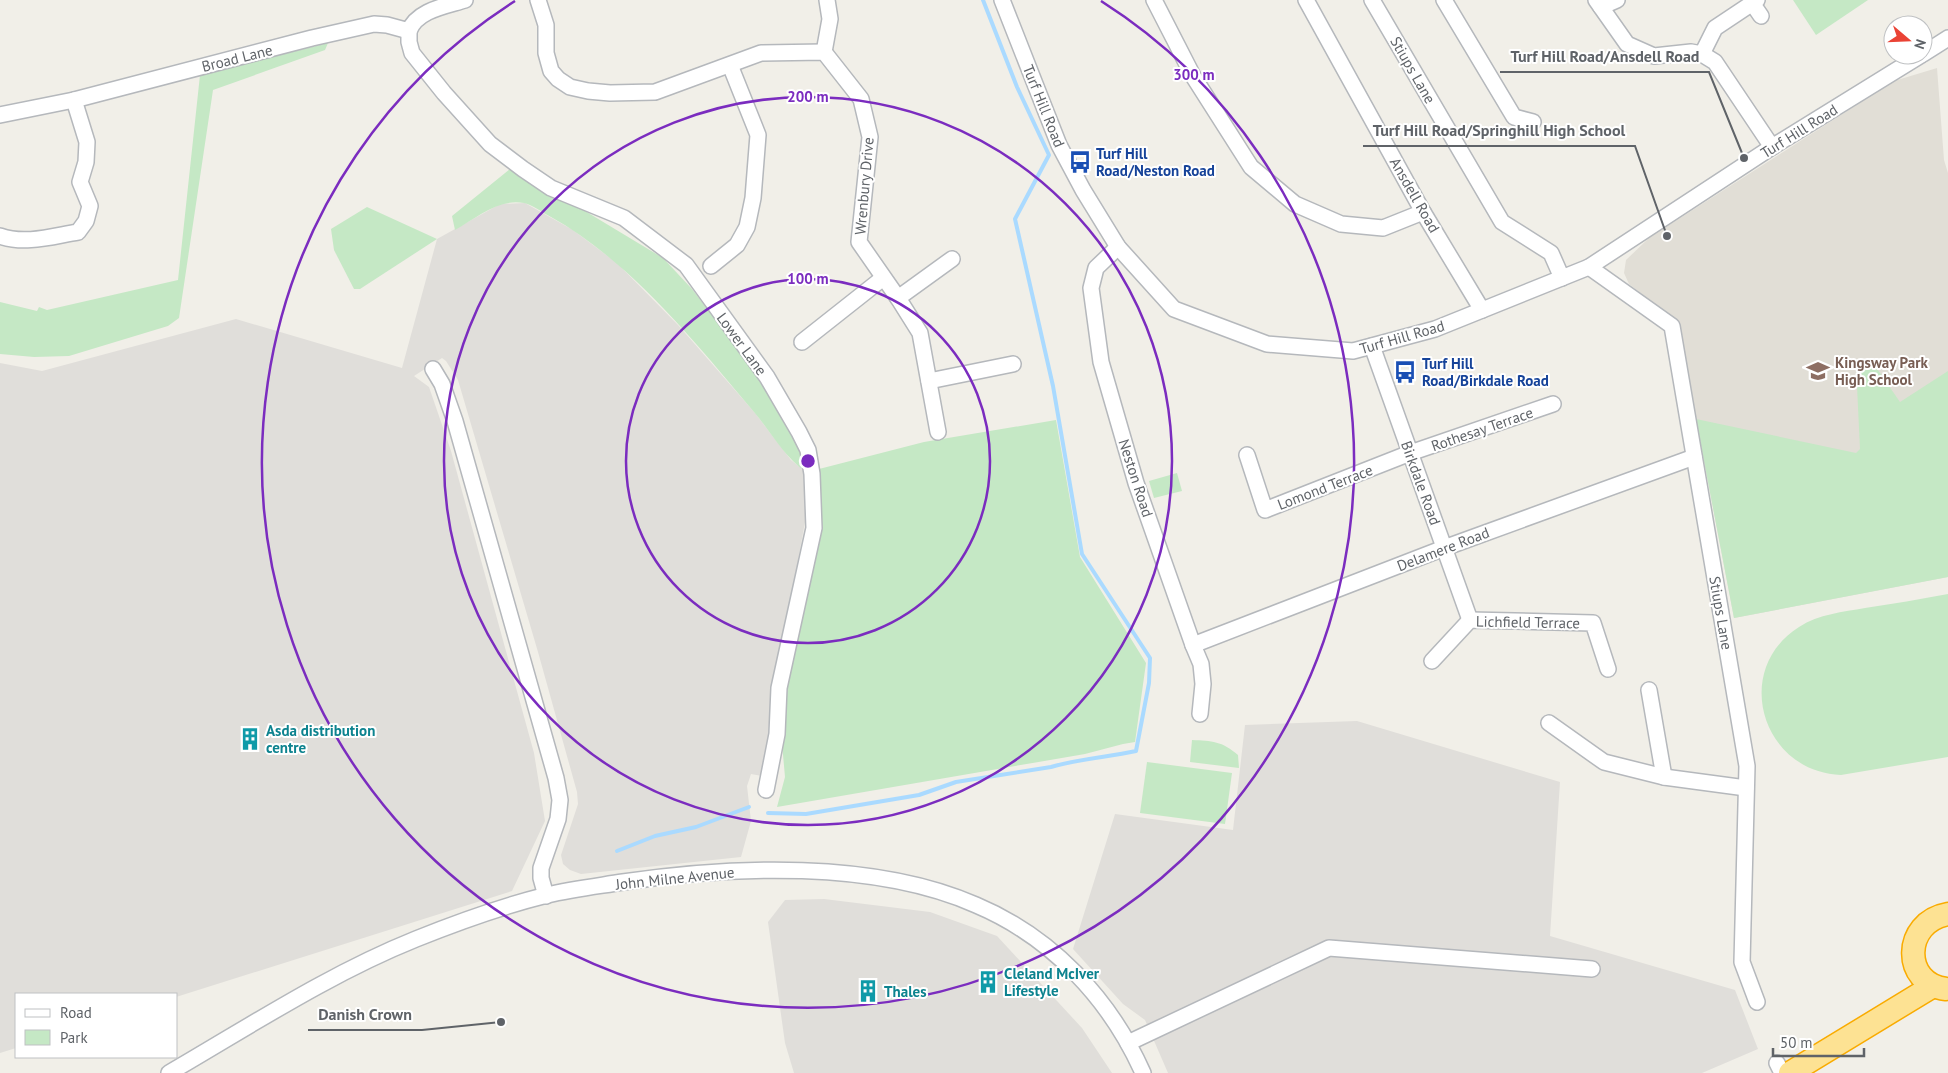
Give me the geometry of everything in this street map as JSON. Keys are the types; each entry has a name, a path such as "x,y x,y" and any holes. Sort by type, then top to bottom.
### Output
{"highway":[{"path":"1941,988 1924,978 1917,968 1913,956 1914,943 1918,931 1927,922 1938,916 1948,914"},
{"path":"1886,1015 1917,968"},
{"path":"1783,1070 1941,988"}],"street":[{"path":"409,31 421,16 465,0"},
{"path":"538,0 546,25 546,53 551,71 558,79 570,87 610,93 655,92 761,54 824,52 830,19 827,0"},
{"name":"Turf Hill Road","path":"1002,0 1059,145 1083,190 1118,247 1174,309 1267,344 1353,351 1435,329 1588,267 1772,147 1904,65"},
{"path":"1154,0 1193,76 1251,167 1295,204 1341,224 1383,228 1423,212"},
{"name":"Ansdell Road","path":"1306,0 1423,212 1482,310"},
{"name":"Stiups Lane","path":"1372,0 1502,222 1551,253 1562,278"},
{"path":"1444,0 1514,117 1533,122"},
{"path":"1617,0 1599,4 1627,44 1654,56 1691,52 1702,54 1715,62 1772,147"},
{"path":"1702,54 1715,28 1755,2 1761,16"},
{"name":"Broad Lane","path":"0,115 74,100 374,24 388,25 409,31"},
{"name":"Lower Lane","path":"409,31 412,53 444,93 490,144 551,188 624,218 686,265 767,377 808,450 812,474 814,528 779,688 777,734 763,784"},
{"name":"Turf Hill Road","path":"1933,47 1948,38"},
{"name":"Wrenbury Drive","path":"824,52 862,99 870,137 859,242 920,333 938,432"},
{"path":"711,266 737,245 747,227 753,198 758,135 730,65"},
{"path":"0,236 13,241 45,238 78,232 86,221 90,206 80,182 86,162 87,142 74,100"},
{"name":"Neston Road","path":"1118,247 1096,268 1091,288 1101,362 1136,483 1193,645 1202,664 1203,684 1200,714"},
{"path":"898,298 952,259"},
{"name":"Stiups Lane","path":"1588,267 1672,326 1747,766 1742,962 1757,1002"},
{"path":"802,342 883,278"},
{"name":"Birkdale Road","path":"1372,346 1470,620"},
{"path":"929,381 1013,364"},
{"path":"434,369 442,384 455,421 556,778 560,800 558,818 541,868 546,896"},
{"name":"Rothesay Terrace","path":"1410,453 1553,404"},
{"name":"Lomond Terrace","path":"1247,455 1265,510 1410,453"},
{"name":"Delamere Road","path":"1193,645 1444,548 1694,457"},
{"name":"Lichfield Terrace","path":"1432,661 1470,620 1593,623 1608,669"},
{"path":"1649,690 1664,776"},
{"path":"1549,723 1604,762 1664,776 1746,788"},
{"name":"John Milne Avenue","path":"170,1073 329,980 417,939 546,896 657,877 744,871 850,875 926,887 986,909 1040,942 1086,984 1111,1015 1143,1073"},
{"path":"1128,1043 1329,948 1592,969"}],"shaded area":[{"name":"Kingsway Park High School","path":"1937,68 1944,160 1948,173 1948,577 1734,618 1678,323 1629,284 1624,273 1626,260 1649,238 1894,81"},
{"path":"525,203 573,230 617,263 679,326 755,413 791,460 806,472 805,522 790,604 767,758 762,776 751,774 747,786 751,821 741,857 581,874 570,870 563,864 561,855 578,804 577,792 458,380 442,358 414,376 429,387 451,451 534,753 545,821 512,891 178,996 178,993 15,993 15,1048 0,1053 0,363 42,371 236,319 402,368 437,239 500,204"},
{"path":"1357,721 1560,782 1550,936 1735,990 1758,1049 1702,1073 1168,1073 1145,1020 1123,1004 1073,949 1115,814 1233,830 1245,725"},
{"path":"824,899 930,912 997,936 1082,1028 1112,1073 794,1073 785,1043 768,922 785,900"}],"green space":[{"path":"1793,0 1868,0 1816,35"},
{"path":"328,43 325,50 213,90 179,318 168,326 69,356 34,357 0,354 0,302 37,311 39,307 47,310 178,280 200,75"},
{"path":"510,169 521,178 585,211 663,258 692,289 773,395 800,453 806,472 784,452 732,386 660,305 608,256 580,235 531,205 515,202 506,203 488,210 455,230 452,216"},
{"path":"367,207 437,239 360,289 354,289 334,250 331,229"},
{"path":"1871,360 1900,402 1948,371 1948,577 1734,618 1696,419 1856,453 1860,449 1856,365"},
{"path":"1056,420 1080,557 1146,663 1135,742 1085,754 777,807 785,777 781,732 783,697 820,531 819,469 924,442"},
{"path":"1177,473 1182,491 1154,498 1149,481"},
{"path":"1948,594 1948,757 1841,775 1814,770 1792,757 1775,738 1765,716 1762,692 1766,668 1778,646 1799,627 1823,616"},
{"path":"1192,740 1211,741 1222,744 1238,755 1239,768 1190,762"},
{"path":"1147,762 1232,773 1225,824 1140,813"}],"waterway":[{"path":"768,813 806,814 919,795 956,782 1136,751 1149,683 1150,658 1082,554 1053,386 1015,219 1049,155 1017,87 983,0"},
{"path":"617,851 655,836 696,827 749,807"}],"place":[{"name":"Turf Hill Road/Ansdell Road","path":"1744,158"},
{"name":"Turf Hill Road/Neston Road","path":"1080,162"},
{"name":"Turf Hill Road/Springhill High School","path":"1667,236"},
{"name":"Kingsway Park High School","path":"1818,371"},
{"name":"Turf Hill Road/Birkdale Road","path":"1405,372"},
{"name":"Asda distribution centre","path":"250,739"},
{"name":"Cleland McIver Lifestyle","path":"988,982"},
{"name":"Thales","path":"868,991"},
{"name":"Danish Crown","path":"501,1022"}]}
